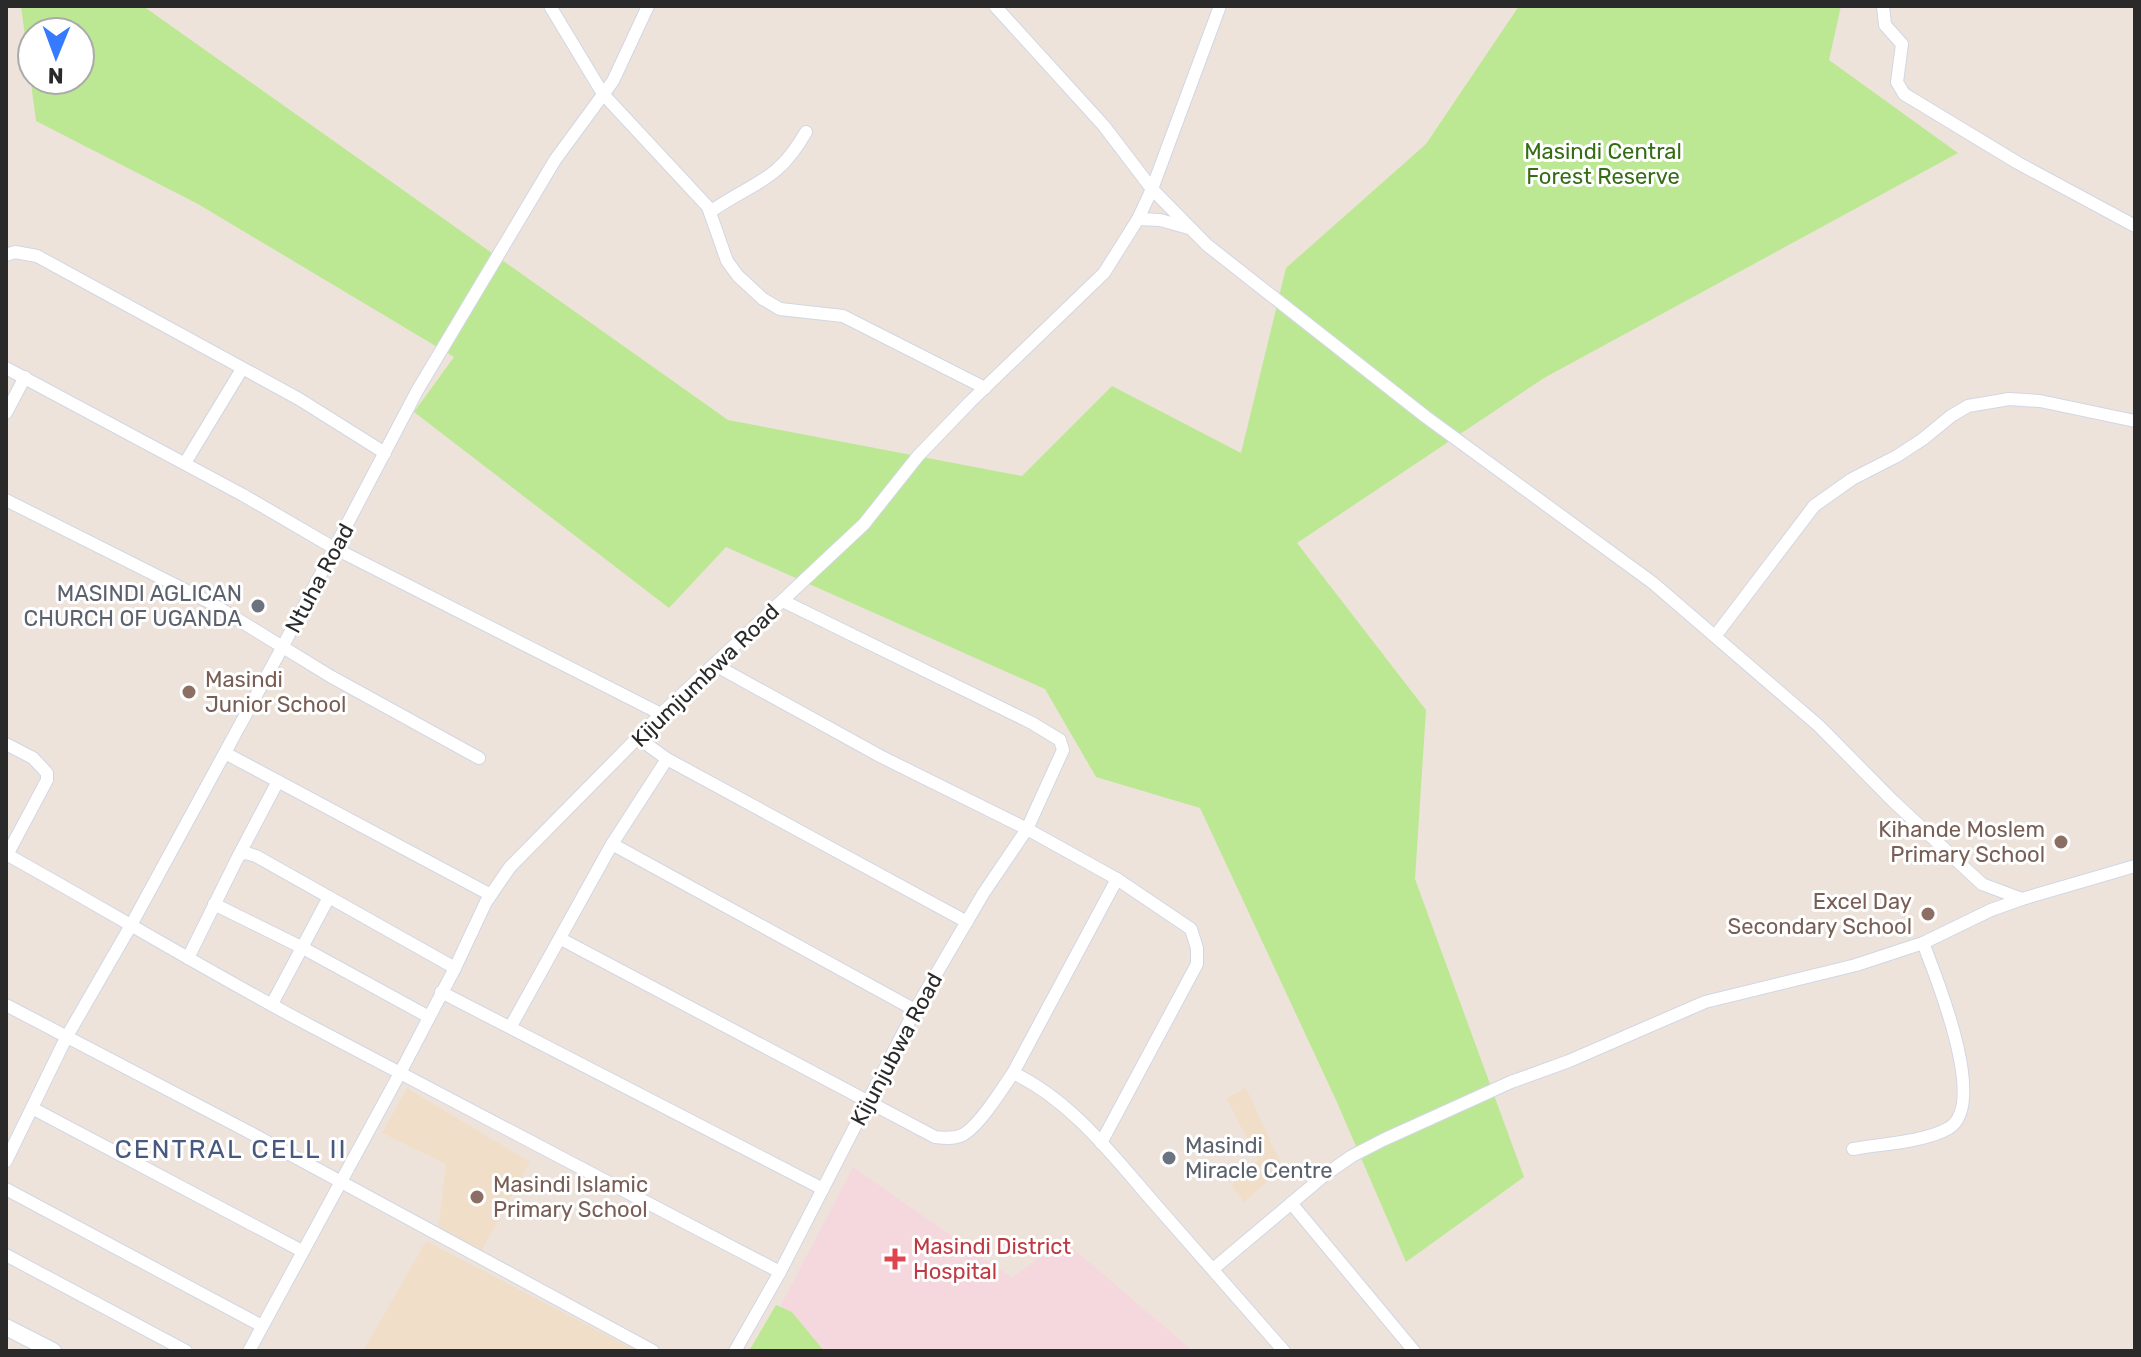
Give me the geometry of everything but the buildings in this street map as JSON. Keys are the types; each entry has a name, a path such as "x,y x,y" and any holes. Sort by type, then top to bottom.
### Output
{"main road":[{"path":"6,1327 53,1351"}],"street":[{"path":"550,6 603,94 704,201 732,268 773,306 791,311 843,316 985,388"},
{"name":"Ntuha Road","path":"6,1161 66,1038 225,753 449,335 555,160 622,64 648,6"},
{"path":"995,6 1104,126 1152,189 1189,228 1269,295 1426,417 1653,583 1819,726 1982,884 2022,899"},
{"name":"Kijumjumbwa Road","path":"249,1351 400,1073 491,895 510,867 661,714 864,524 918,456 1104,273 1138,219 1152,189 1220,6"},
{"path":"1883,6 1885,25 1902,44 1897,82 1904,94 2018,163 2135,226"},
{"path":"710,212 770,177 793,154 806,132"},
{"path":"1138,219 1160,220 1189,228"},
{"path":"6,255 15,252 37,256 299,399 385,453"},
{"path":"6,368 185,463 334,548 661,714"},
{"path":"185,463 242,369"},
{"path":"6,413 25,377"},
{"path":"1716,635 1814,506 1852,479 1910,448 1968,406 2009,399 2040,401 2135,421"},
{"path":"6,500 162,577 330,676 479,758"},
{"name":"Kijunjubwa Road","path":"735,1351 780,1272 915,1010 1027,829 1063,750 1060,740 1032,723 783,601"},
{"path":"715,665 880,756 1027,829 1117,879 1191,929 1197,948 1197,964 1101,1143"},
{"path":"638,738 667,759 967,922"},
{"path":"6,744 33,758 47,773 47,780 6,855 130,927 400,1073 780,1272"},
{"path":"225,753 491,895"},
{"path":"511,1026 612,844 667,759"},
{"path":"188,958 278,781"},
{"path":"612,844 915,1010"},
{"path":"239,855 246,853 256,856 455,968"},
{"path":"1213,1269 1326,1174 1383,1140 1511,1082 1569,1061 1705,1002 1856,965 1923,943 1991,910 2022,899 2135,866"},
{"path":"561,939 935,1137 949,1139 964,1135 1013,1073 1117,879"},
{"path":"1982,884 1991,910"},
{"path":"272,1004 329,897"},
{"path":"214,904 303,948 429,1017"},
{"path":"1853,1149 1930,1135 1957,1122 1963,1109 1962,1066 1941,990 1923,943"},
{"path":"441,992 823,1189"},
{"path":"6,1005 653,1351"},
{"path":"1013,1073 1043,1089 1101,1143 1284,1351"},
{"path":"32,1108 302,1251"},
{"path":"6,1189 262,1326"},
{"path":"1291,1203 1414,1351"},
{"path":"6,1255 186,1351"}],"shaded area":[{"name":"Masindi Islamic Primary School","path":"407,1088 530,1162 481,1252 438,1229 446,1164 382,1133"},
{"path":"1246,1088 1283,1168 1244,1202 1231,1185 1258,1160 1226,1098"},
{"name":"Masindi District Hospital","path":"853,1167 1012,1278 1062,1239 1193,1351 757,1351"},
{"path":"426,1241 637,1351 363,1351"}],"green space":[{"name":"Masindi Central Forest Reserve","path":"21,6 143,6 728,420 1022,476 1112,386 1241,453 1286,268 1426,144 1519,6 1841,6 1829,60 1958,153 1544,378 1297,543 1426,710 1415,879 1524,1177 1406,1262 1336,1100 1200,808 1096,777 1045,689 726,547 669,608 414,412 454,357 198,204 36,121 33,96 96,96 96,16 22,16"},
{"path":"776,1305 792,1312 824,1351 749,1351"}],"place":[{"name":"MASINDI AGLICAN CHURCH OF UGANDA","path":"258,606"},
{"name":"Masindi Junior School","path":"189,692"},
{"name":"Kihande Moslem Primary School","path":"2061,842"},
{"name":"Excel Day Secondary School","path":"1928,914"},
{"name":"Masindi Miracle Centre","path":"1169,1158"},
{"name":"Masindi Islamic Primary School","path":"477,1197"},
{"name":"Masindi District Hospital","path":"895,1259"}],"district":[{"name":"CENTRAL CELL II","path":"231,1149"}]}
